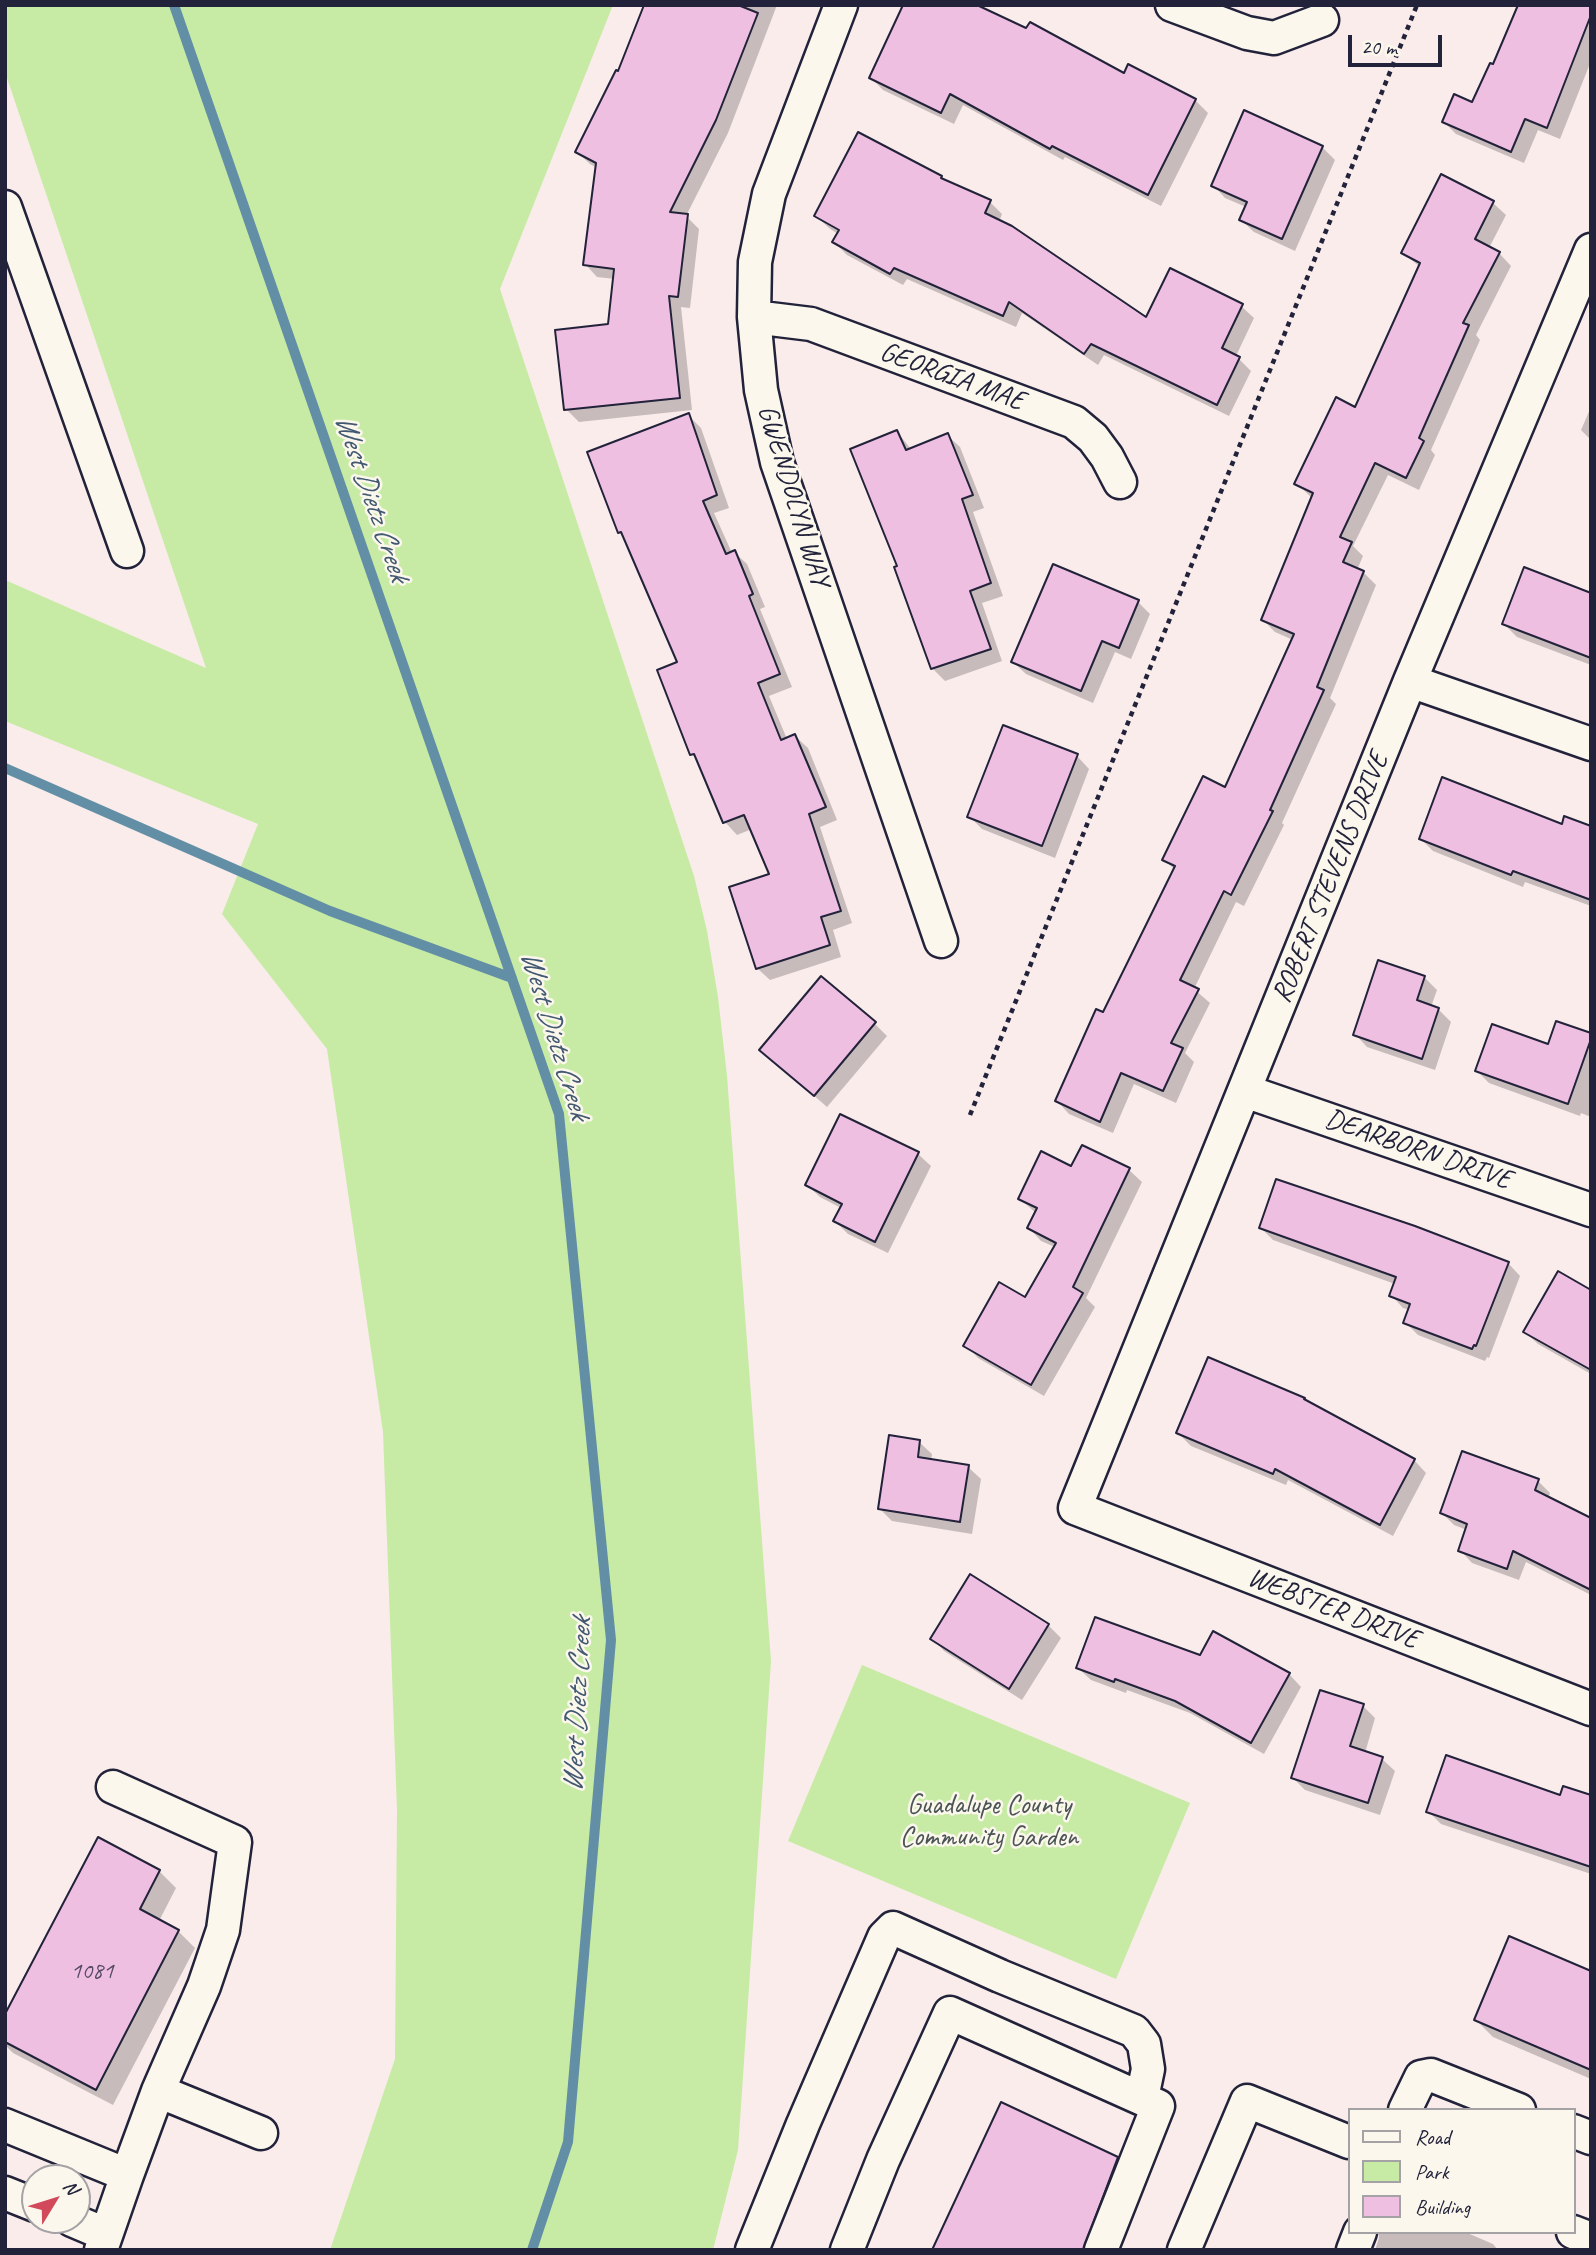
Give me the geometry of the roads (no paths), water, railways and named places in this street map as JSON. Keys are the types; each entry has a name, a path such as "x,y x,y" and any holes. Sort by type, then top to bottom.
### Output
{"street":[{"name":"GWENDOLYN WAY","path":"841,5 769,194 755,262 754,317 761,390 776,461 941,941"},
{"path":"1172,5 1247,33 1274,38 1322,20"},
{"path":"5,206 127,551"},
{"name":"ROBERT STEVENS DRIVE","path":"1075,1508 1410,681 1584,286 1591,250"},
{"name":"GEORGIA MAE","path":"754,317 811,324 1074,422 1093,438 1120,482"},
{"path":"1410,681 1591,744"},
{"name":"DEARBORN DRIVE","path":"1245,1091 1591,1210"},
{"name":"WEBSTER DRIVE","path":"1075,1508 1591,1709"},
{"path":"103,2242 158,2091 204,1986 223,1930 235,1842 113,1787"},
{"path":"752,2250 884,1937 893,1928 1134,2031 1144,2045 1148,2069 1142,2098"},
{"path":"848,2250 883,2160 950,2013 1158,2106 1101,2250"},
{"path":"1406,2108 1422,2077 1431,2074 1514,2108"},
{"path":"158,2091 261,2133"},
{"path":"1184,2250 1247,2101 1348,2142"},
{"path":"5,2125 127,2175"}],"waterway":[{"name":"West Dietz Creek","path":"174,5 559,1114 611,1640 568,2142 532,2250"},
{"path":"5,768 330,911 512,978"}],"park label":[{"name":"Guadalupe County Community Garden","path":"989,1822"}]}
